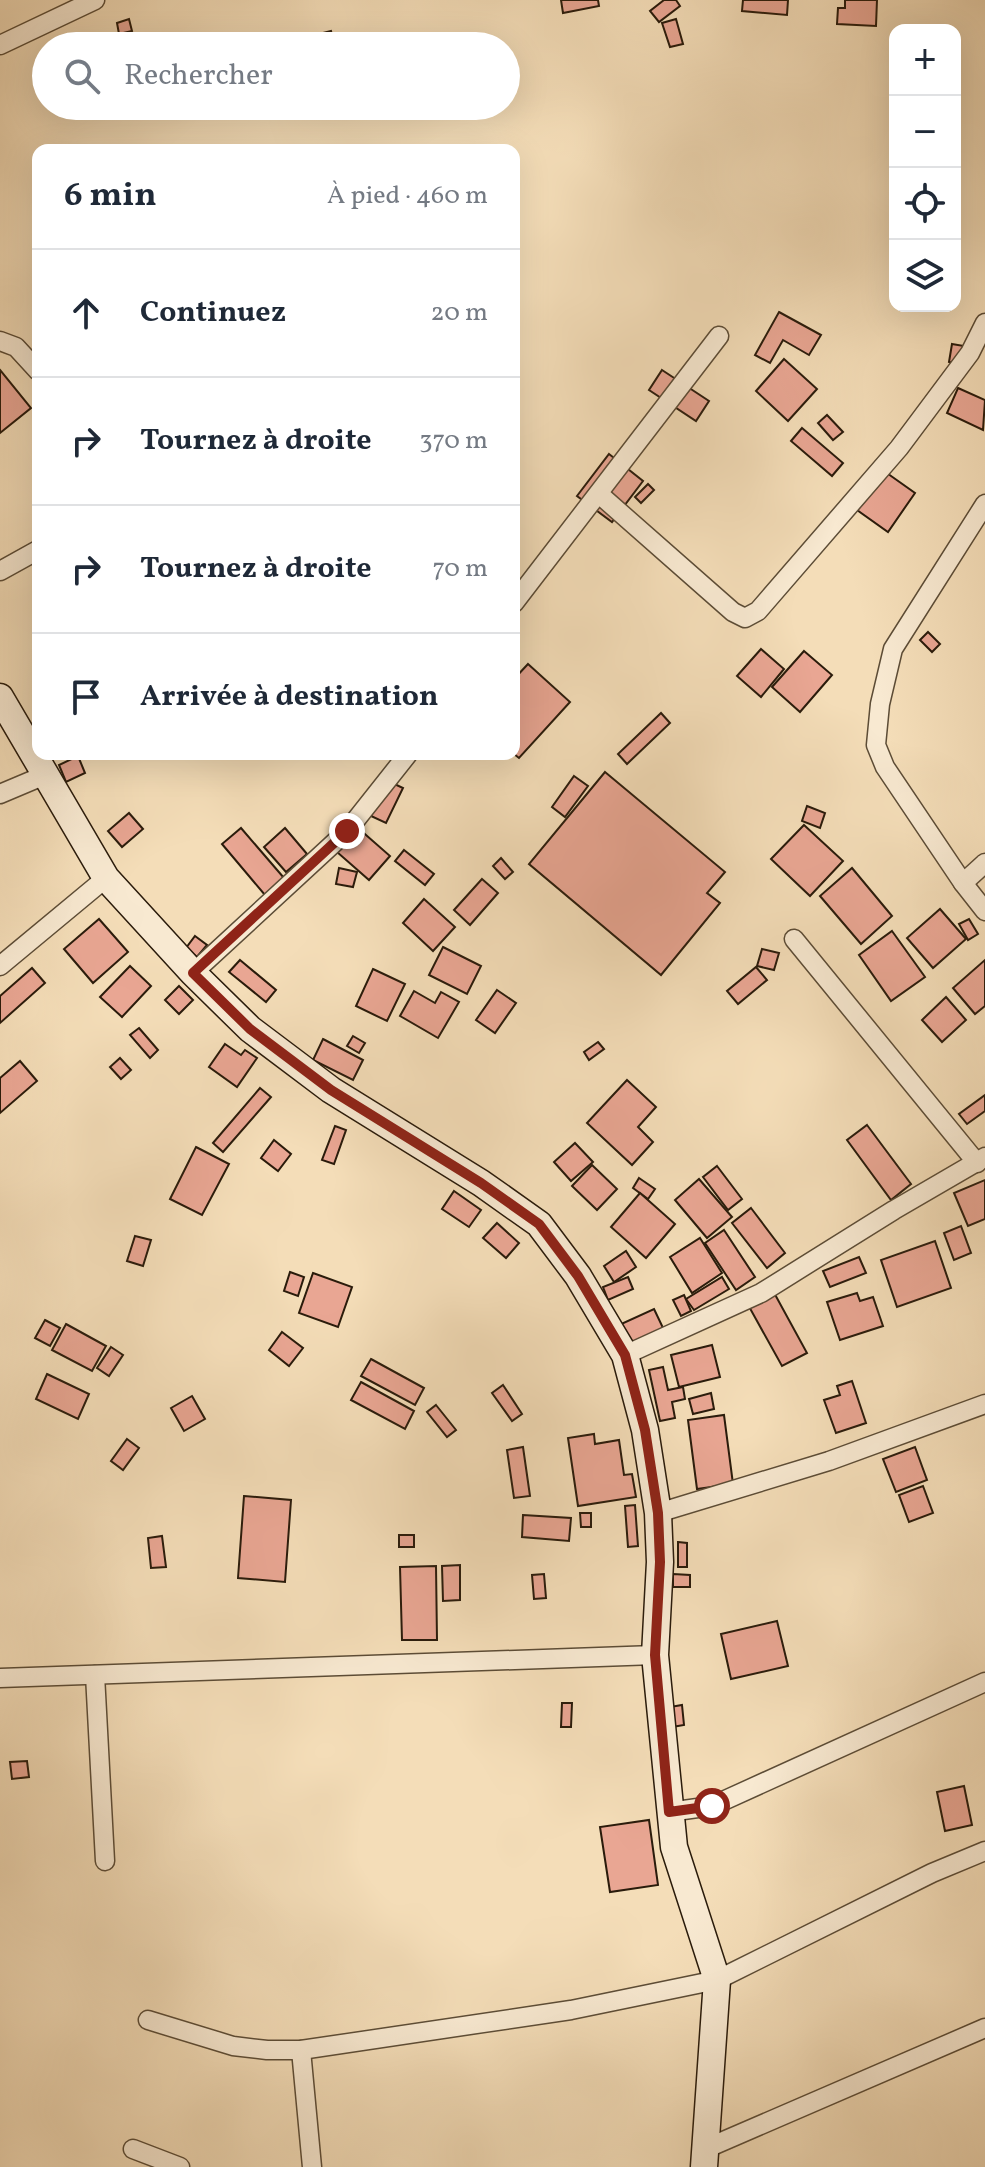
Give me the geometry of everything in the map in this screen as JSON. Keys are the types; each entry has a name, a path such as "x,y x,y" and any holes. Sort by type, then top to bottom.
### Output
{"street":[{"path":"0,45 95,0"},
{"path":"599,494 733,612 745,618 758,611 899,448 970,353 985,323"},
{"path":"520,589 599,494 719,336"},
{"path":"0,341 16,347 32,364"},
{"path":"985,504 893,649 880,704 876,745 885,767 985,911"},
{"path":"0,571 32,553"},
{"path":"0,697 32,752"},
{"path":"36,760 106,878 193,973 250,1029 331,1090 481,1183 539,1224 578,1276 625,1355 645,1430 658,1513 660,1562 655,1655 674,1847 717,1980 705,2158 985,2028"},
{"path":"193,973 347,831 399,760"},
{"path":"0,794 45,775"},
{"path":"963,883 985,863"},
{"path":"0,966 106,878"},
{"path":"625,1355 761,1293 981,1160 794,939"},
{"path":"658,1513 829,1461 985,1404"},
{"path":"0,1678 655,1655"},
{"path":"95,1675 105,1861"},
{"path":"669,1812 712,1806 985,1682"},
{"path":"148,2020 233,2046 301,2050 571,2010 717,1980 932,1873 985,1851"},
{"path":"301,2050 312,2167"},
{"path":"133,2149 180,2167"}],"building":[{"path":"561,0 598,0 599,6 563,13"},
{"path":"664,0 676,0 680,6 659,22 650,11"},
{"path":"743,0 788,0 787,15 742,11"},
{"path":"845,0 877,0 876,26 837,24 838,8 845,8"},
{"path":"129,19 132,31 119,32 117,23"},
{"path":"676,19 683,44 670,47 662,23"},
{"path":"779,312 821,335 809,355 783,340 770,363 755,355"},
{"path":"952,344 964,346 961,364 949,362"},
{"path":"784,359 817,389 788,421 756,391"},
{"path":"0,370 31,408 0,433"},
{"path":"662,370 709,401 696,421 649,390"},
{"path":"958,388 985,400 983,430 947,413"},
{"path":"827,415 843,432 833,440 818,423"},
{"path":"802,428 843,463 832,476 791,441"},
{"path":"609,454 643,481 612,522 577,496"},
{"path":"884,471 915,493 888,532 857,510"},
{"path":"648,484 654,490 641,503 635,497"},
{"path":"928,632 940,644 932,652 920,640"},
{"path":"761,649 784,669 761,697 737,676"},
{"path":"804,651 832,675 800,712 772,687"},
{"path":"528,664 570,702 520,757 520,673"},
{"path":"661,713 670,723 627,764 618,754"},
{"path":"80,760 85,773 66,782 59,765"},
{"path":"605,772 725,872 707,893 720,903 661,975 529,864"},
{"path":"574,776 588,786 565,817 552,807"},
{"path":"388,781 403,788 386,823 371,816"},
{"path":"807,806 825,813 820,828 802,821"},
{"path":"129,813 143,829 122,847 108,831"},
{"path":"804,825 843,861 810,896 771,859"},
{"path":"241,828 284,878 265,895 222,844"},
{"path":"285,828 307,854 286,872 264,847"},
{"path":"358,828 390,856 369,880 337,852"},
{"path":"404,850 434,874 425,885 395,861"},
{"path":"501,858 513,872 505,879 493,866"},
{"path":"339,868 357,872 353,887 336,884"},
{"path":"852,868 892,916 861,944 820,896"},
{"path":"482,879 498,893 470,925 454,910"},
{"path":"424,899 455,927 433,951 403,923"},
{"path":"940,909 966,939 933,968 907,938"},
{"path":"99,919 128,952 93,983 64,949"},
{"path":"969,919 978,934 968,940 959,924"},
{"path":"892,931 925,977 891,1001 859,955"},
{"path":"195,936 207,945 197,957 186,948"},
{"path":"443,947 481,966 467,994 429,975"},
{"path":"762,949 779,953 774,970 757,966"},
{"path":"240,960 276,990 266,1002 229,972"},
{"path":"985,960 985,1006 975,1014 953,988"},
{"path":"130,966 151,986 122,1017 100,997"},
{"path":"756,967 767,980 738,1004 727,991"},
{"path":"32,968 45,983 0,1023 0,996"},
{"path":"373,969 405,984 387,1021 356,1006"},
{"path":"179,986 193,1000 179,1014 165,1000"},
{"path":"497,990 516,1003 495,1033 476,1020"},
{"path":"414,991 435,1003 441,992 459,1002 438,1038 400,1016"},
{"path":"946,997 966,1020 942,1042 922,1020"},
{"path":"139,1028 158,1050 150,1058 130,1035"},
{"path":"353,1036 365,1043 359,1053 347,1046"},
{"path":"323,1039 363,1060 353,1080 313,1060"},
{"path":"598,1042 604,1049 589,1060 584,1052"},
{"path":"225,1044 241,1055 245,1050 257,1058 237,1087 209,1067"},
{"path":"120,1058 131,1070 121,1079 110,1067"},
{"path":"20,1061 37,1081 0,1113 0,1078"},
{"path":"627,1080 656,1107 638,1127 653,1142 632,1165 587,1123"},
{"path":"260,1088 271,1097 223,1152 213,1143"},
{"path":"985,1095 985,1111 967,1124 959,1114"},
{"path":"867,1125 911,1184 891,1200 847,1140"},
{"path":"335,1126 346,1130 334,1164 322,1160"},
{"path":"274,1140 291,1154 278,1171 261,1158"},
{"path":"575,1143 593,1162 571,1181 554,1162"},
{"path":"196,1147 229,1164 202,1215 170,1199"},
{"path":"592,1165 617,1189 597,1210 572,1186"},
{"path":"717,1166 742,1199 728,1210 703,1177"},
{"path":"639,1178 655,1189 648,1199 633,1188"},
{"path":"699,1179 732,1217 707,1238 675,1200"},
{"path":"985,1180 985,1219 968,1226 954,1193"},
{"path":"454,1191 481,1210 469,1227 442,1209"},
{"path":"640,1193 675,1224 646,1258 611,1227"},
{"path":"751,1208 785,1253 767,1268 732,1223"},
{"path":"497,1223 519,1243 506,1258 483,1238"},
{"path":"961,1226 971,1253 954,1260 944,1233"},
{"path":"724,1230 755,1277 736,1290 705,1243"},
{"path":"135,1236 151,1240 143,1266 127,1261"},
{"path":"700,1238 722,1273 692,1293 670,1257"},
{"path":"935,1241 951,1288 897,1307 881,1260"},
{"path":"626,1251 636,1267 614,1282 604,1266"},
{"path":"859,1257 866,1273 830,1287 823,1271"},
{"path":"290,1272 304,1277 298,1296 284,1291"},
{"path":"313,1273 352,1287 338,1327 299,1313"},
{"path":"628,1277 633,1289 608,1300 603,1287"},
{"path":"722,1277 729,1289 694,1310 686,1299"},
{"path":"772,1289 807,1353 782,1366 747,1303"},
{"path":"857,1293 860,1301 873,1297 883,1326 840,1340 827,1302"},
{"path":"684,1295 691,1311 681,1316 673,1300"},
{"path":"654,1309 664,1330 628,1346 619,1325"},
{"path":"45,1320 60,1328 50,1346 35,1338"},
{"path":"66,1324 106,1346 92,1371 52,1350"},
{"path":"282,1332 303,1348 289,1366 269,1350"},
{"path":"712,1345 720,1377 679,1387 671,1355"},
{"path":"111,1347 123,1355 109,1376 97,1368"},
{"path":"371,1359 424,1388 415,1405 361,1376"},
{"path":"663,1367 668,1390 683,1387 685,1399 672,1402 675,1418 660,1421 649,1370"},
{"path":"47,1374 89,1394 78,1419 36,1399"},
{"path":"852,1381 866,1423 836,1433 824,1400 840,1395 837,1386"},
{"path":"361,1382 414,1411 405,1429 351,1400"},
{"path":"503,1385 522,1414 512,1421 492,1393"},
{"path":"711,1393 714,1409 693,1414 689,1399"},
{"path":"192,1396 205,1419 184,1431 171,1408"},
{"path":"436,1405 456,1430 447,1437 427,1412"},
{"path":"724,1415 733,1484 697,1489 688,1420"},
{"path":"594,1434 595,1444 619,1440 624,1475 632,1474 636,1497 578,1506 568,1438"},
{"path":"127,1439 139,1448 123,1470 111,1461"},
{"path":"523,1447 530,1496 514,1498 507,1450"},
{"path":"915,1447 927,1480 896,1492 883,1459"},
{"path":"923,1486 933,1513 909,1522 899,1495"},
{"path":"244,1496 291,1500 285,1582 238,1578"},
{"path":"635,1505 638,1546 628,1547 625,1506"},
{"path":"580,1513 591,1513 591,1527 581,1527"},
{"path":"523,1515 571,1518 569,1541 522,1537"},
{"path":"399,1535 414,1535 414,1547 399,1547"},
{"path":"162,1536 166,1567 151,1568 148,1538"},
{"path":"678,1542 687,1543 687,1567 678,1567"},
{"path":"460,1565 460,1600 443,1601 442,1566"},
{"path":"436,1566 437,1640 402,1640 400,1567"},
{"path":"544,1574 546,1598 534,1599 532,1575"},
{"path":"673,1574 690,1575 690,1587 673,1587"},
{"path":"777,1621 788,1666 731,1679 721,1634"},
{"path":"562,1703 572,1703 571,1727 561,1727"},
{"path":"682,1705 684,1725 672,1727 670,1707"},
{"path":"27,1761 29,1777 12,1779 10,1762"},
{"path":"964,1786 972,1825 945,1831 937,1792"},
{"path":"649,1820 658,1885 610,1892 600,1827"}],"route":[{"path":"347,831 193,973 250,1029 331,1090 481,1183 539,1224 578,1276 625,1355 645,1430 658,1513 660,1562 655,1655 669,1812 712,1806"}]}
